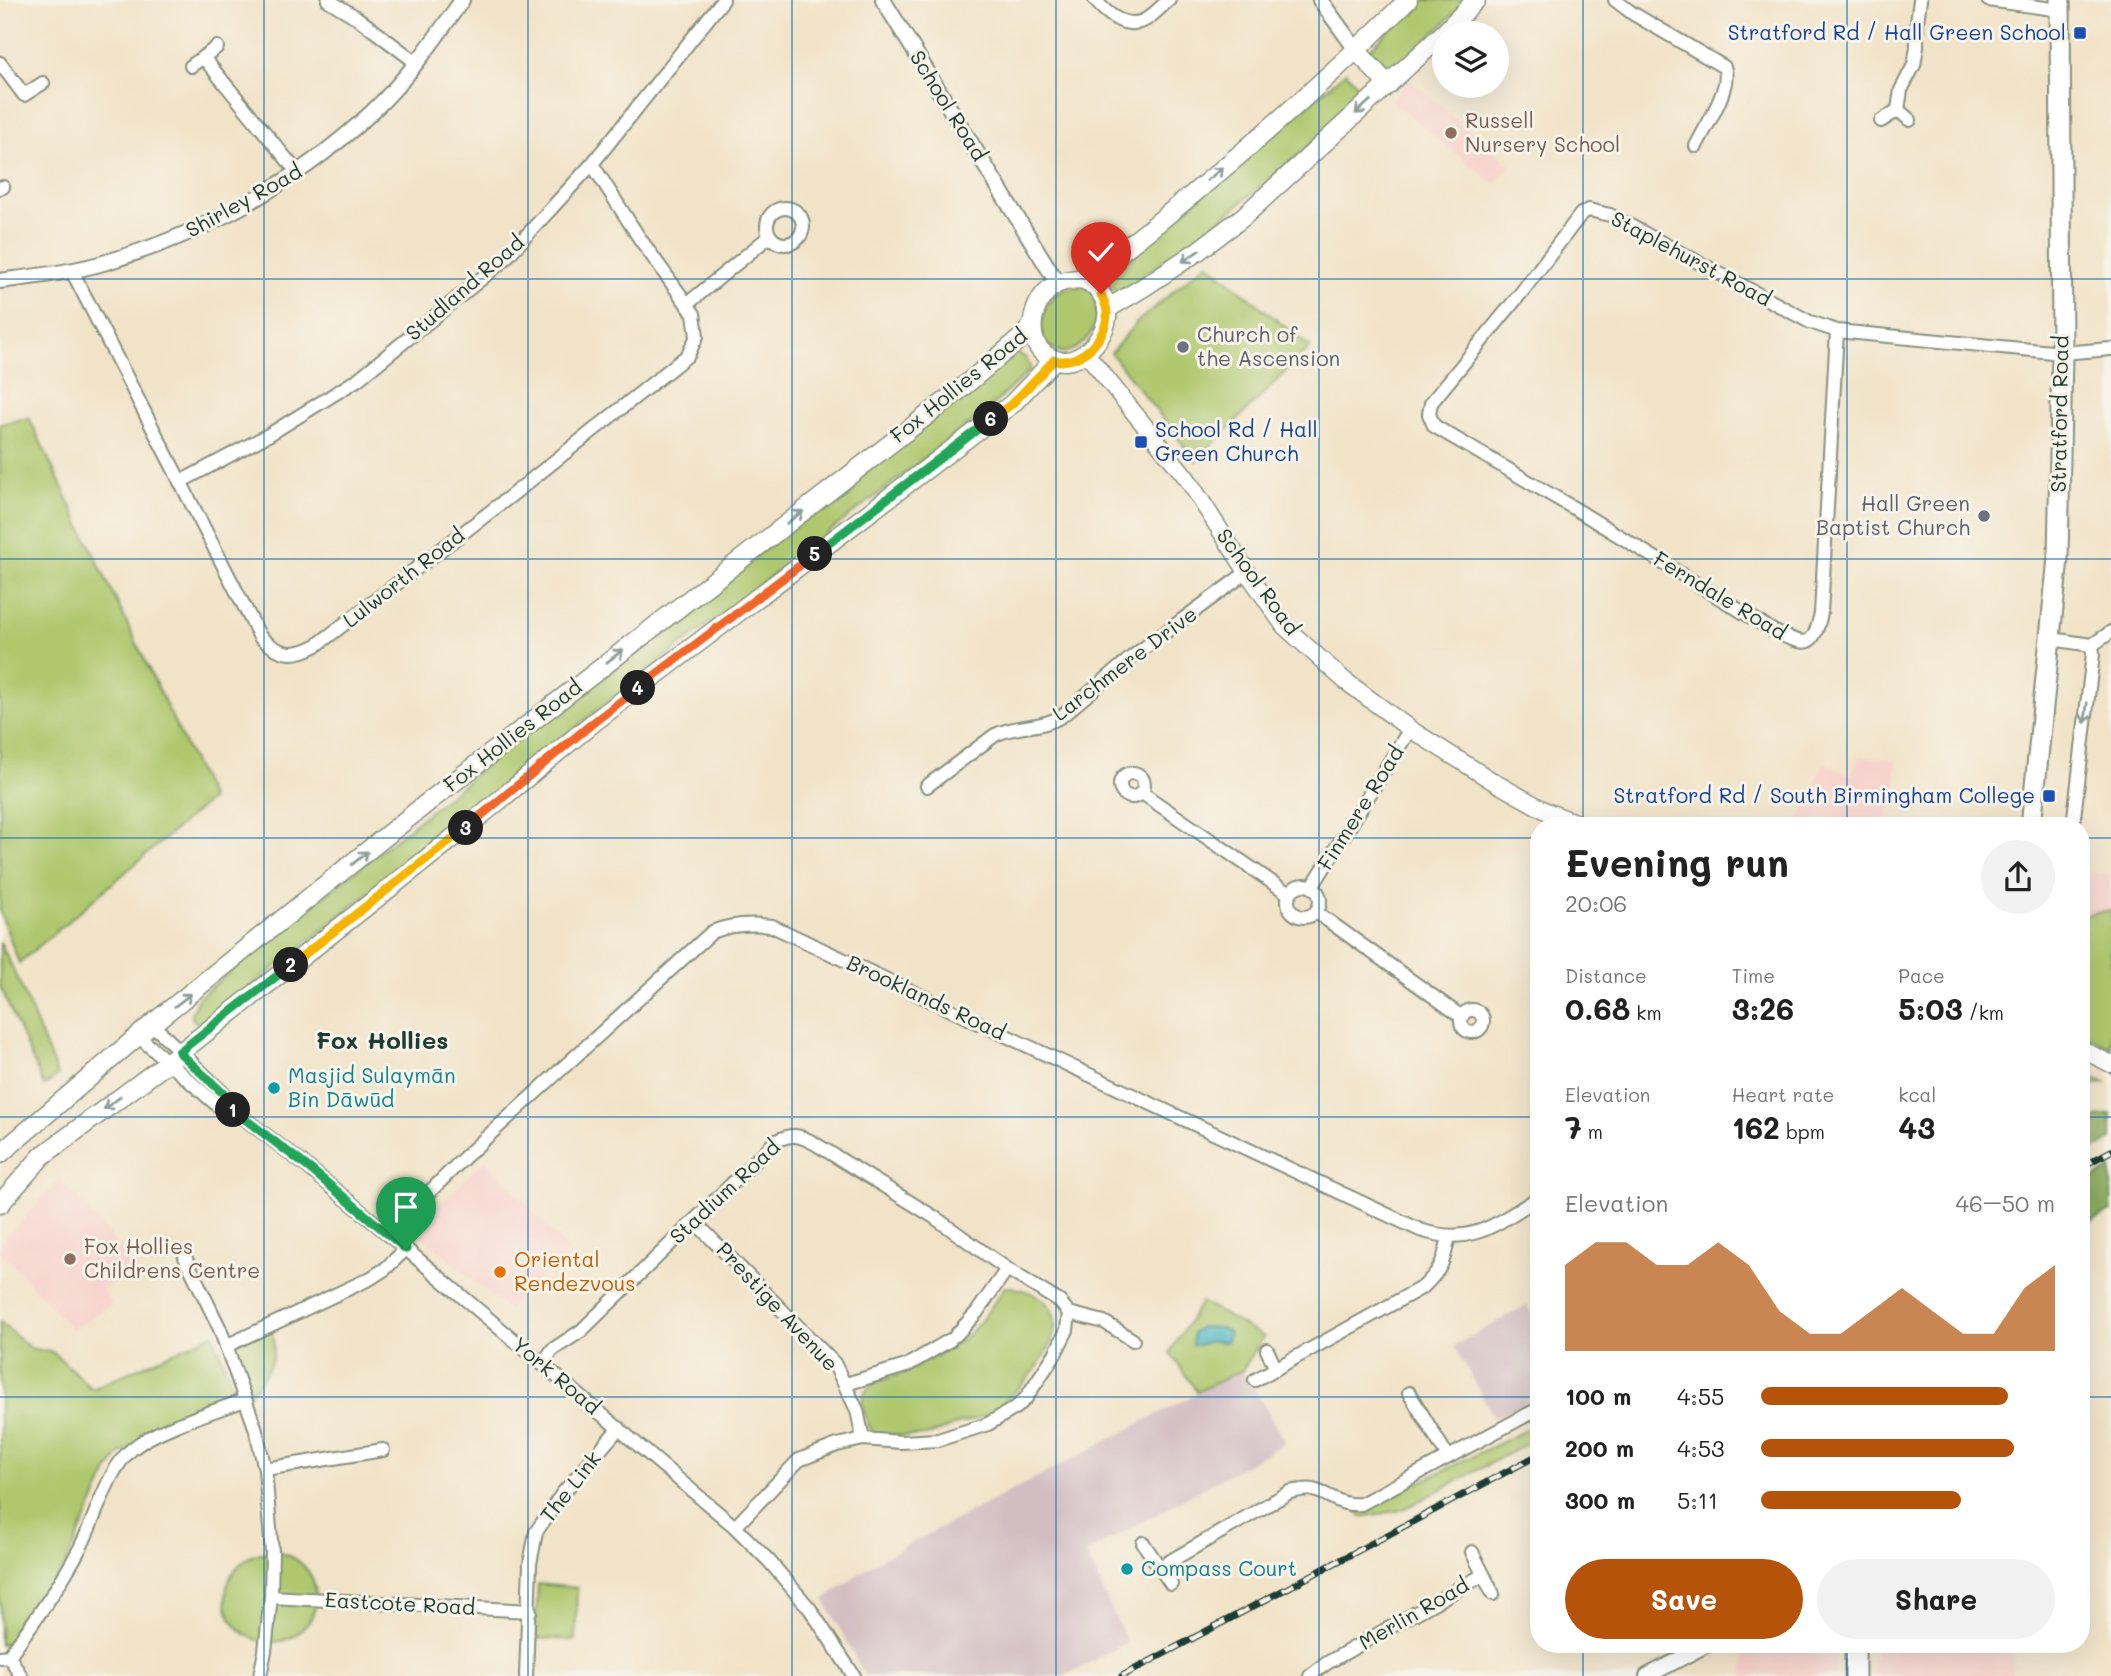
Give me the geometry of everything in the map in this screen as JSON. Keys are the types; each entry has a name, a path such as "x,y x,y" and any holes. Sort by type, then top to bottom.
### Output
{"highway":[{"name":"Stratford Road","path":"2032,817 2059,558 2062,353 2060,5"},
{"path":"1855,1653 1855,1676"}],"main road":[{"path":"1086,279 1222,169 1357,51 1408,0"},
{"path":"1456,21 1476,0"},
{"path":"1107,309 1198,251 1243,217 1432,44"},
{"path":"1357,51 1388,85"},
{"path":"1086,279 1095,285 1107,309 1101,335 1085,352 1069,361 1054,360 1038,349 1032,326 1042,299 1050,288 1058,284 1086,279"},
{"name":"Fox Hollies Road","path":"0,1154 152,1024 427,803 957,392 1023,337 1032,326"},
{"name":"School Road","path":"1085,352 1186,477 1284,626 1344,680 1410,729 1494,782 1562,817"},
{"name":"Fox Hollies Road","path":"0,1204 42,1156 173,1058 462,831 594,722 1012,404 1054,360"},
{"path":"2090,1054 2111,1064"}],"street":[{"path":"328,0 356,16 417,63"},
{"name":"Shirley Road","path":"0,281 72,271 109,262 181,237 256,199 298,173 374,111 417,63 463,0"},
{"name":"Studland Road","path":"180,482 270,435 357,380 503,261 592,164 723,0"},
{"name":"School Road","path":"883,0 1058,284"},
{"path":"1095,0 1107,14 1123,22 1142,21 1169,0"},
{"path":"1320,0 1357,51"},
{"path":"1615,0 1632,13 1724,67 1728,74 1726,86 1696,145"},
{"path":"1881,121 1898,110 1902,90 1914,65 1920,0"},
{"path":"1988,0 2060,5"},
{"path":"191,66 217,47"},
{"path":"203,57 298,173"},
{"path":"0,63 24,95 43,83"},
{"path":"1898,110 1910,120"},
{"name":"Lulworth Road","path":"72,271 260,636 280,651 305,652 512,495 688,355 697,336 694,314 640,239 592,164"},
{"name":"Staplehurst Road","path":"1434,426 1429,414 1431,403 1581,215 1589,210 1610,215 1810,322 1837,331 2062,353 2111,349"},
{"path":"687,304 769,236"},
{"name":"Ferndale Road","path":"1434,426 1775,632 1792,640 1807,642 1813,640 1817,633 1821,613 1837,331"},
{"name":"Larchmere Drive","path":"927,786 1005,729 1050,723 1062,716 1132,657 1247,572"},
{"path":"2051,639 2092,645 2111,632"},
{"path":"2074,817 2092,645"},
{"name":"Finmere Road","path":"1312,887 1410,729"},
{"path":"1142,793 1289,894"},
{"path":"1301,885 1312,887 1319,893 1319,908 1306,917 1295,914 1289,905 1289,894 1301,885"},
{"path":"1316,912 1462,1017"},
{"name":"Brooklands Road","path":"390,1236 406,1215 466,1156 712,932 737,924 754,923 772,926 1420,1230 1434,1235 1465,1236 1484,1231 1530,1203"},
{"name":"York Road","path":"152,1024 173,1058 217,1105 228,1106 316,1175 735,1527 769,1561 810,1609 854,1676"},
{"name":"York Road","path":"138,1036 173,1058"},
{"name":"Stadium Road","path":"543,1364 552,1350 581,1331 776,1141 789,1135 801,1136 934,1217 1007,1269 1060,1302 1069,1313 1104,1322 1133,1340"},
{"name":"Prestige Avenue","path":"694,1221 834,1363 858,1410 863,1439"},
{"path":"1255,1380 1423,1287 1435,1276 1444,1262 1449,1236"},
{"path":"226,1346 371,1278 406,1249"},
{"path":"185,1257 220,1329 256,1427 265,1469 272,1552 271,1597 260,1676"},
{"path":"846,1384 906,1366 953,1337 977,1312 1007,1269"},
{"path":"735,1527 799,1461 837,1444 863,1439 901,1442 938,1440 988,1424 1017,1407 1055,1354 1067,1330 1069,1313"},
{"path":"1267,1350 1276,1368"},
{"path":"1409,1393 1448,1457"},
{"path":"21,1676 5,1656 81,1546 124,1456 133,1447 154,1435 245,1400"},
{"path":"1160,1567 1290,1492 1312,1489 1338,1502 1348,1505 1361,1504 1530,1413"},
{"name":"The Link","path":"526,1676 530,1564 536,1532 562,1493 619,1428"},
{"path":"265,1469 383,1450"},
{"path":"1143,1543 1171,1584"},
{"name":"Merlin Road","path":"1472,1552 1493,1594"},
{"name":"Merlin Road","path":"1310,1676 1327,1663 1483,1575"},
{"name":"Eastcote Road","path":"271,1597 530,1611"},
{"path":"1647,1676 1691,1653"}],"shaded area":[{"name":"Russell Nursery School","path":"1411,80 1510,166 1495,184 1390,100"},
{"path":"1859,756 1896,760 1896,792 1886,817 1800,817 1824,763 1851,775"},
{"path":"2090,872 2111,874 2111,910 2090,914"},
{"path":"485,1160 569,1250 508,1310 419,1231 420,1223"},
{"name":"Fox Hollies Childrens Centre","path":"61,1180 139,1268 102,1288 112,1304 72,1330 0,1251 0,1243"},
{"path":"1527,1305 1530,1310 1530,1405 1494,1417 1454,1346"},
{"path":"1242,1370 1285,1443 1086,1553 1127,1643 1064,1676 865,1676 824,1599 877,1561"},
{"path":"1745,1653 1837,1653 1836,1676 1744,1676"},
{"path":"1874,1653 2015,1653 2012,1676 1873,1676"}],"green space":[{"path":"1419,0 1465,0 1447,21 1432,21 1432,35 1389,72 1369,50"},
{"path":"1346,72 1363,93 1308,147 1197,239 1117,293 1107,281 1141,248"},
{"path":"1207,263 1310,347 1196,461 1111,353 1136,323"},
{"path":"1085,286 1095,295 1096,321 1090,334 1082,344 1066,352 1045,344 1042,321 1050,300 1064,289"},
{"path":"1016,353 1025,357 1030,370 985,412 611,699 234,1000 201,1024 194,1021 191,1014 199,997 594,679 965,396"},
{"path":"29,418 211,799 19,963 0,912 0,424"},
{"path":"2111,910 2111,1048 2090,1038 2090,914"},
{"path":"0,942 58,1076 44,1086 0,986"},
{"path":"2090,1076 2105,1083 2090,1084"},
{"path":"2111,1114 2111,1140 2090,1152 2090,1118"},
{"path":"2111,1169 2111,1211 2090,1222 2090,1180"},
{"path":"1005,1287 1032,1293 1052,1311 1055,1326 1051,1343 1028,1378 999,1406 977,1419 925,1435 872,1432 863,1406 866,1391 880,1381 915,1367 964,1338 979,1323"},
{"path":"1201,1302 1264,1337 1242,1370 1197,1392 1170,1352"},
{"path":"0,1322 30,1348 54,1353 92,1389 213,1334 233,1393 223,1402 121,1453 109,1469 65,1565 12,1641 0,1645"},
{"path":"270,1325 274,1347 270,1366 245,1400 226,1346"},
{"path":"1530,1428 1530,1442 1402,1510 1361,1517 1357,1513"},
{"path":"271,1552 288,1556 303,1565 312,1580 316,1597 312,1614 303,1629 288,1638 271,1642 254,1638 239,1629 230,1614 226,1597 230,1580 239,1565 254,1556"},
{"path":"538,1584 577,1588 575,1640 535,1638"}],"water":[{"path":"1200,1327 1221,1328 1229,1332 1227,1342 1210,1341 1192,1345 1193,1333"}],"railway":[{"path":"2090,1162 2111,1151"},
{"path":"1122,1676 1530,1459"}],"place":[{"name":"Stratford Rd / Hall Green School","path":"2080,33"},
{"name":"Russell Nursery School","path":"1451,133"},
{"name":"Church of the Ascension","path":"1183,347"},
{"name":"School Rd / Hall Green Church","path":"1141,442"},
{"name":"Hall Green Baptist Church","path":"1984,516"},
{"name":"Stratford Rd / South Birmingham College","path":"2049,796"},
{"name":"Masjid Sulaymān Bin Dāwūd","path":"274,1088"},
{"name":"Fox Hollies Childrens Centre","path":"70,1259"},
{"name":"Oriental Rendezvous","path":"500,1272"},
{"name":"Compass Court","path":"1127,1569"}],"district":[{"name":"Fox Hollies","path":"382,1041"}],"route":[{"path":"406,1249 309,1168 228,1106 226,1096 179,1052 462,831 594,722 1012,404 1054,360 1063,362 1076,359 1095,344 1107,318 1107,309 1101,294"}]}
